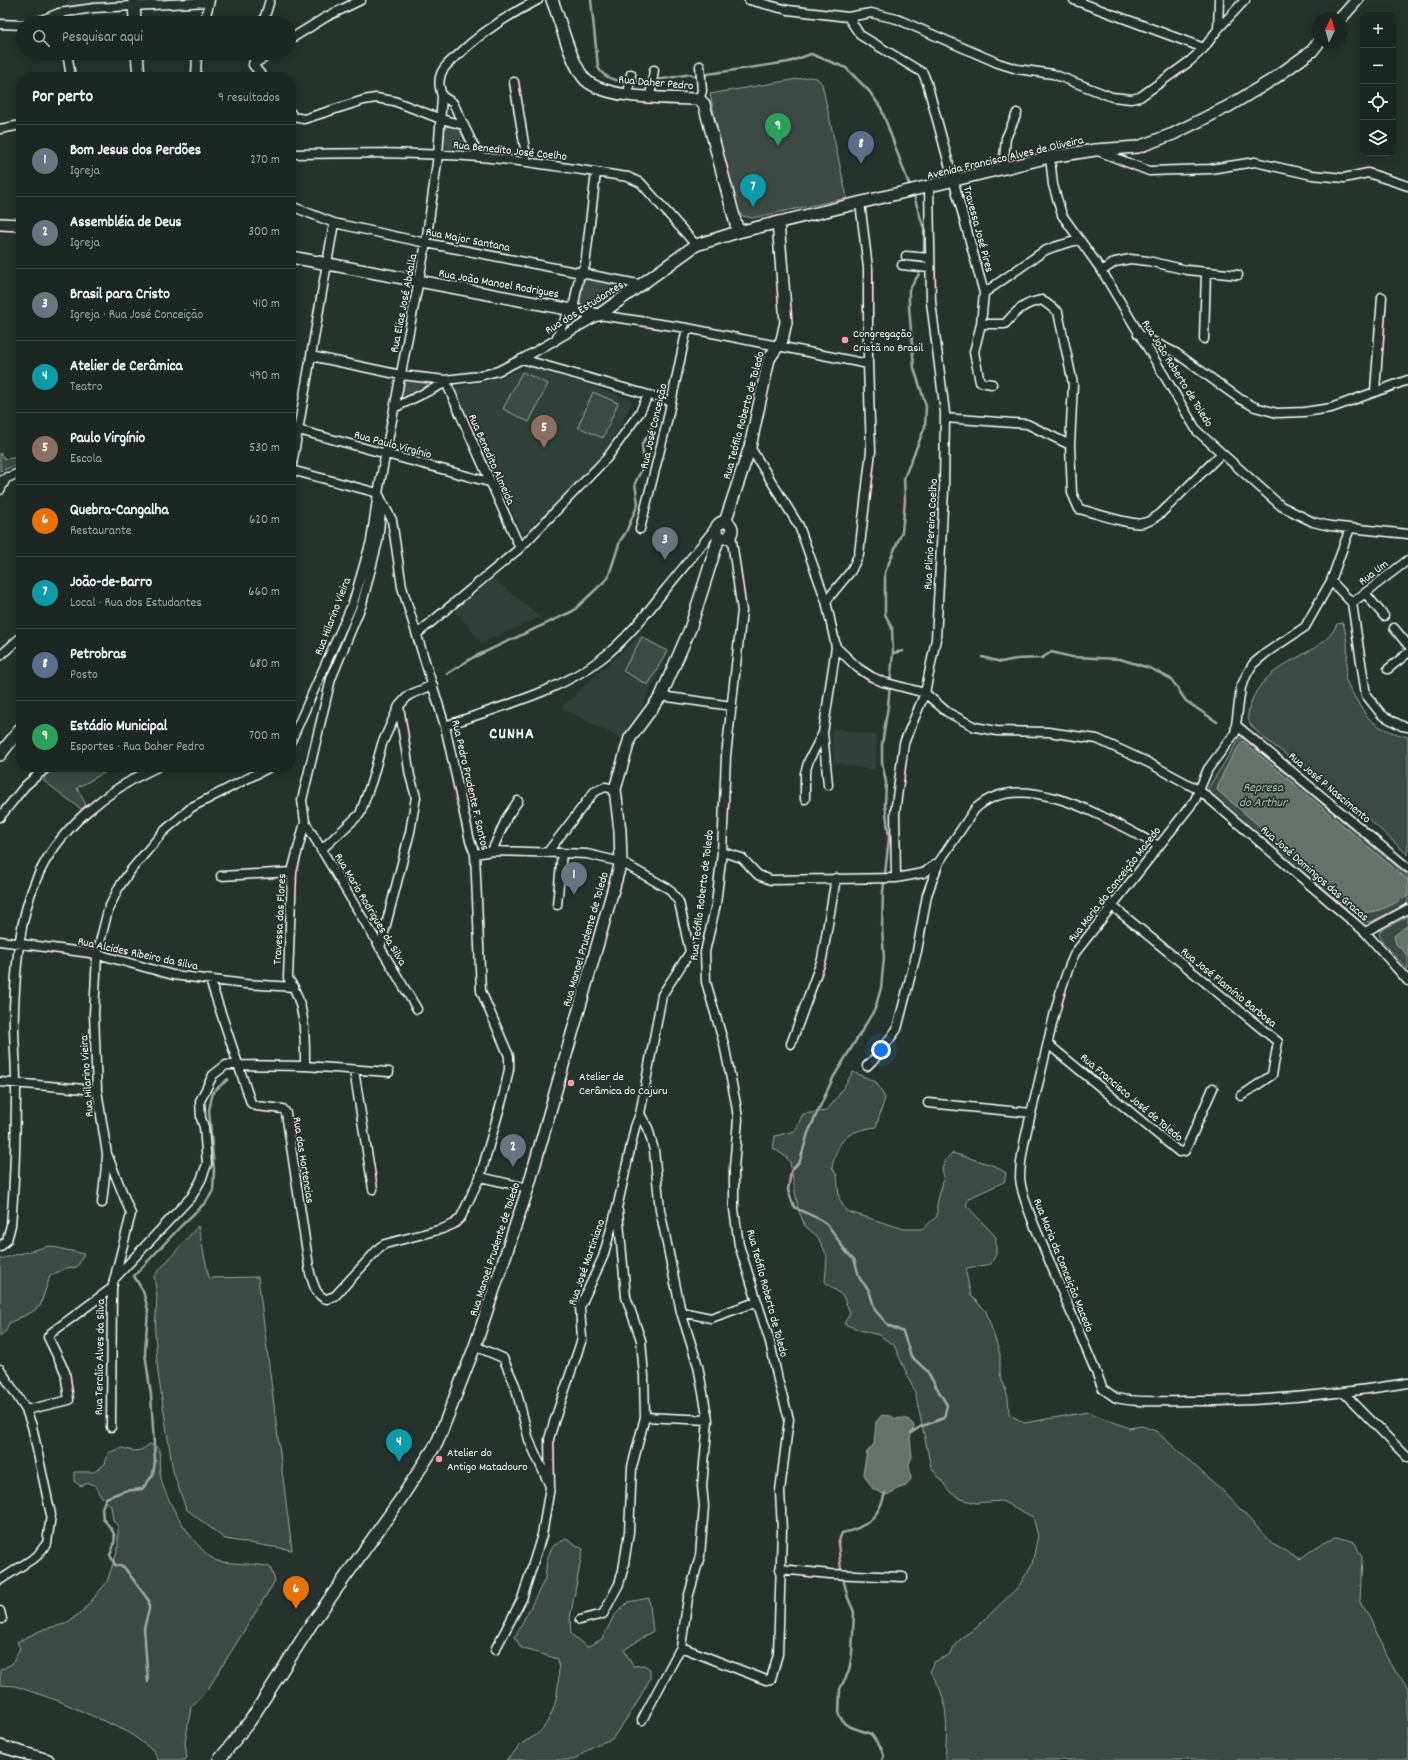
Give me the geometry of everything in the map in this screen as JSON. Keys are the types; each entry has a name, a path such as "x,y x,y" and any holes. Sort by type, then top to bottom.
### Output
{"street":[{"path":"265,16 270,0"},
{"path":"296,36 326,17 361,0"},
{"path":"438,155 442,96 440,87 441,73 452,60 483,31 510,14 538,0"},
{"name":"Rua Daher Pedro","path":"552,0 570,51 584,78 604,90 650,93 699,99 704,104 738,232"},
{"path":"749,0 788,10 848,17 871,13 897,19 998,63 1017,69 1054,74 1112,97 1131,99 1140,97 1160,84 1204,48 1218,28 1245,0"},
{"path":"1074,0 1204,48"},
{"path":"1218,28 1219,0"},
{"path":"1346,12 1357,0"},
{"path":"52,16 59,13 134,3 209,1 206,16"},
{"path":"134,3 135,16"},
{"name":"Travessa José Pires","path":"848,17 860,35 923,73 927,83 984,293 980,324 974,352 980,382 992,384"},
{"path":"0,24 16,25"},
{"name":"Avenida Francisco Alves de Oliveira","path":"860,202 954,182 1050,157 1095,150 1138,147 1173,134 1229,106 1272,80 1314,48"},
{"path":"68,60 70,72"},
{"path":"138,60 139,72"},
{"path":"196,60 196,72"},
{"path":"253,65 254,60"},
{"path":"253,65 260,60"},
{"path":"253,65 259,72"},
{"path":"699,99 702,91 700,66"},
{"path":"650,93 653,73"},
{"path":"628,92 631,76"},
{"path":"514,82 527,162"},
{"path":"442,96 453,102 479,157"},
{"path":"296,117 304,119 364,100 376,98 394,101 441,119 463,125"},
{"path":"1003,169 1006,138 1017,113"},
{"path":"0,129 16,126"},
{"path":"1095,150 1149,172 1210,169 1255,162 1312,175 1344,178 1368,174 1408,186"},
{"name":"Rua Benedito José Coelho","path":"296,154 352,152 479,157 527,162 628,177 641,183 696,245"},
{"name":"Rua Elias José Abdalla","path":"386,455 426,243 438,155"},
{"name":"Rua João Roberto de Toledo","path":"1050,157 1053,185 1062,215 1078,240 1102,271 1197,431 1281,506 1313,522 1350,528 1408,534"},
{"path":"555,341 568,313 573,310 580,272 585,266 596,172"},
{"name":"Rua Plinio Pereira Coelho","path":"895,878 895,813 900,764 904,743 924,693 936,639 944,490 945,418 927,268 929,187"},
{"path":"826,601 852,571 860,554 871,451 868,364 868,268 860,202"},
{"name":"Rua dos Estudantes","path":"311,356 401,375 445,382 498,371 555,341 599,315 643,285 696,245 738,232 860,202"},
{"name":"Rua Major Santana","path":"296,208 334,223 426,243 643,285"},
{"name":"Rua Teófilo Roberto de Toledo","path":"725,522 750,447 769,359 782,340 786,322 778,222"},
{"path":"296,424 311,356 334,223"},
{"path":"0,224 16,225"},
{"path":"984,293 1044,251 1054,246 1078,240"},
{"path":"909,256 928,258"},
{"name":"Rua João Manoel Rodrigues","path":"296,259 599,315 687,328 776,347 868,364"},
{"path":"1102,271 1115,262 1130,259 1206,272 1238,275"},
{"path":"902,265 927,268"},
{"path":"1204,339 1206,272"},
{"path":"1375,391 1382,297"},
{"path":"980,324 1005,324 1020,308 1042,300 1058,312 1073,384 1070,445 1072,493 1079,509 1142,524 1150,521 1160,514 1221,454"},
{"name":"Rua José Conceição","path":"640,529 666,426 670,401 687,328"},
{"path":"1138,333 1176,353 1240,399 1268,411 1291,413 1318,410 1350,402 1375,391 1408,380"},
{"path":"522,359 670,401"},
{"path":"394,408 445,382"},
{"name":"Rua Benedito Almeida","path":"445,382 520,548"},
{"path":"417,634 520,548 607,458 640,412 648,395"},
{"path":"945,418 1027,424 1070,445"},
{"name":"Rua Paulo Virgínio","path":"296,428 386,455 489,482"},
{"path":"750,447 799,526 826,601 836,647 823,733 828,785"},
{"name":"Rua Hilarino Vieira","path":"296,730 353,602 371,541 380,497 386,455"},
{"path":"296,472 380,497"},
{"path":"0,490 4,478 16,474"},
{"name":"Rua Hilarino Vieira","path":"332,679 362,604 378,541 380,497"},
{"name":"Rua Pedro Prudente F. Santos","path":"325,1299 335,1296 380,1247 385,1244 442,1229 454,1224 465,1212 480,1177 504,1094 509,1069 509,1056 481,991 475,854 470,841 446,726 402,587 392,520 380,497"},
{"path":"446,726 561,683 601,659 614,648 649,611 717,532 718,524 725,522 731,526 731,534 724,538 717,532"},
{"path":"1236,729 1241,687 1253,664 1284,639 1305,627 1331,581 1350,528"},
{"name":"Rua Manoel Prudente de Toledo","path":"219,1760 250,1721 311,1625 400,1500 437,1442 475,1346 528,1188 621,862 620,831 615,789 630,738 661,696 690,629 717,532"},
{"name":"Rua Teófilo Roberto de Toledo","path":"681,1646 766,1680 771,1679 778,1654 782,1530 780,1491 789,1419 770,1342 739,1245 734,1209 734,1168 738,1119 724,1044 706,982 705,952 716,904 722,852 726,756 742,611 731,534"},
{"name":"Rua Um","path":"1352,603 1408,560"},
{"path":"1331,581 1352,603 1366,695 1382,715 1402,726 1408,727"},
{"path":"1366,593 1384,616"},
{"path":"1394,628 1408,645"},
{"path":"0,656 16,642"},
{"path":"836,647 858,668 882,682 924,693"},
{"path":"1388,669 1408,653"},
{"name":"Travessa das Flores","path":"305,1066 305,1026 294,987 288,978 292,872 305,822 302,800 332,679"},
{"path":"321,850 360,814 372,780 382,744 399,706 409,695 433,685"},
{"name":"Rua José Domingos das Gracas","path":"924,693 947,712 975,727 997,731 1048,732 1097,740 1147,762 1199,790 1365,932 1408,981"},
{"path":"661,696 732,706"},
{"path":"380,948 410,832 416,798 410,776 399,706"},
{"name":"Rua Maria da Conceição Macedo","path":"1236,729 1208,769 1195,800 1083,941 1068,969 1048,1044 1024,1146 1020,1178 1023,1196 1103,1389 1116,1398 1166,1401 1282,1399 1344,1393 1408,1384"},
{"name":"Rua José P Nascimento","path":"1236,729 1408,868"},
{"path":"805,799 806,765 823,733"},
{"path":"0,755 16,734"},
{"path":"0,817 25,786 41,772"},
{"path":"0,1247 7,1240 12,1226 16,1083 14,1009 20,944 25,914 36,880 49,857 67,832 87,811 113,791 147,772"},
{"name":"Rua Hilarino Vieira","path":"112,1288 131,1214 107,1154 97,1090 94,1014 97,954 108,910 119,887 147,850 163,832 192,807 258,772"},
{"path":"547,853 594,792 605,787 615,789"},
{"path":"867,1066 877,1056 897,1029 917,951 927,895 939,862 975,809 991,797 1009,792 1041,795 1059,799 1100,816 1159,846"},
{"path":"492,851 507,816 518,801"},
{"name":"Rua Mario Rodrigues da Silva","path":"305,822 417,1009"},
{"path":"475,854 492,851 587,854 621,862 669,889 679,902 690,952 705,952"},
{"path":"722,852 742,858 758,875 771,880 836,878 874,880 895,878 923,873 939,862"},
{"path":"557,905 562,853"},
{"path":"221,876 292,872"},
{"path":"791,1044 822,959 836,878"},
{"name":"Rua José Flamínio Barbosa","path":"1111,905 1278,1042 1272,1075 1241,1096"},
{"path":"1365,932 1408,909"},
{"name":"Rua Alcides Ribeiro da Silva","path":"0,941 97,954 173,976 294,987"},
{"name":"Rua José Martiniano","path":"494,1650 514,1615 528,1584 535,1554 542,1535 550,1487 549,1439 582,1339 580,1307 603,1257 618,1204 635,1127 640,1114 662,995 690,952"},
{"name":"Rua das Hortencias","path":"210,980 250,1103 256,1106 283,1109 286,1113 310,1274 316,1290 320,1296 325,1299"},
{"name":"Rua Francisco José de Toledo","path":"1048,1044 1179,1152 1185,1151 1213,1088"},
{"path":"115,1279 192,1196 201,1180 207,1164 200,1101 213,1075 226,1065 305,1066 389,1072"},
{"path":"354,1070 373,1189"},
{"path":"0,1082 97,1090"},
{"path":"928,1103 1032,1113"},
{"path":"640,1114 648,1128 654,1150 660,1210 681,1312 698,1366 708,1420 702,1486 704,1506 700,1556 688,1598 681,1646 642,1720"},
{"path":"102,1203 107,1154"},
{"path":"480,1177 528,1188"},
{"path":"580,1620 603,1614 619,1584 629,1532 632,1467 645,1417 644,1376 640,1340 626,1297 618,1204"},
{"path":"26,1410 70,1400 65,1372 48,1337 51,1333 112,1288"},
{"name":"Rua Tercílio Alves da Silva","path":"111,1427 112,1288"},
{"path":"681,1312 711,1318 756,1302"},
{"path":"475,1346 503,1358 515,1385 529,1440 550,1487"},
{"path":"0,1369 26,1410 41,1464 51,1515 47,1543 31,1562 0,1580"},
{"path":"1344,1393 1408,1458"},
{"path":"645,1417 708,1420"},
{"path":"780,1569 830,1574 903,1577"},
{"path":"0,1746 48,1760"}],"shaded area":[{"path":"68,0 123,0 67,8"},
{"path":"809,77 817,78 822,84 847,198 752,218 743,216 733,205 710,94"},
{"path":"451,126 460,130 470,150 468,153 445,152 443,149 445,127"},
{"path":"589,277 628,286 629,289 596,309 582,306 579,299 583,279"},
{"path":"529,366 630,399 632,402 616,433 597,463 525,532 522,532 454,391 455,387 475,384 505,376"},
{"path":"522,372 548,384 529,422 503,409"},
{"path":"406,379 427,382 428,387 402,401 400,399 404,381"},
{"path":"593,392 618,403 603,438 578,427"},
{"path":"0,453 5,459 16,458 16,466 0,471"},
{"path":"494,579 539,616 536,619 482,643 454,610"},
{"path":"1343,623 1347,651 1345,679 1357,702 1368,717 1375,723 1394,733 1408,737 1408,855 1359,810 1264,738 1248,720 1250,705 1258,689 1268,677 1281,667 1320,644 1330,635 1337,624"},
{"path":"640,635 669,653 625,740 561,708"},
{"path":"642,637 667,651 648,685 623,671"},
{"path":"832,728 877,736 875,770 833,763"},
{"name":"Represa do Arthur","path":"1240,738 1244,739 1408,876 1408,903 1371,922 1363,922 1209,794 1208,788"},
{"path":"50,772 105,772 77,788 86,805 81,809 44,781 44,777"},
{"path":"1408,916 1408,970 1382,941 1379,934 1381,930"},
{"path":"853,1072 876,1082 885,1098 876,1127 858,1131 845,1138 834,1157 832,1167 837,1176 839,1198 846,1211 904,1229 923,1229 937,1216 937,1204 944,1178 942,1169 946,1159 953,1153 995,1166 1006,1173 1004,1182 969,1198 966,1205 996,1237 996,1254 991,1264 967,1268 966,1273 971,1296 986,1311 1000,1354 1000,1374 1008,1397 1009,1414 1024,1423 1088,1412 1129,1428 1142,1426 1156,1431 1224,1492 1274,1545 1300,1559 1323,1542 1336,1537 1355,1542 1362,1557 1360,1602 1408,1691 1408,1760 945,1760 946,1714 941,1692 930,1672 934,1662 949,1655 962,1637 975,1629 1019,1586 1032,1564 1038,1536 1033,1517 1002,1501 976,1503 961,1499 950,1492 931,1467 915,1392 894,1345 879,1335 844,1324 850,1313 843,1296 825,1282 827,1256 818,1237 805,1226 798,1209 790,1162 786,1157 773,1148 775,1136 795,1131 803,1114 826,1111 837,1098"},
{"path":"198,1226 209,1278 258,1277 292,1550 225,1539 186,1509 173,1471 158,1373 155,1333 157,1296 154,1276"},
{"path":"49,1246 84,1254 77,1267 66,1268 50,1276 40,1306 32,1312 9,1323 6,1331 0,1336 0,1259"},
{"path":"150,1444 160,1449 159,1464 161,1479 169,1500 182,1524 199,1546 215,1560 270,1567 275,1581 208,1689 191,1707 185,1742 187,1758 185,1760 158,1760 154,1751 128,1732 59,1701 15,1686 0,1685 0,1670 12,1664 20,1648 17,1642 44,1629 65,1624 83,1611 107,1582 118,1548 118,1526 113,1520 111,1506 99,1494 96,1486 88,1483 81,1486 74,1481 74,1472 94,1472 105,1464 108,1453 122,1448 133,1451 141,1450"},
{"path":"566,1539 583,1549 570,1618 571,1634 587,1647 602,1639 614,1616 628,1602 649,1598 653,1631 624,1650 633,1666 644,1665 650,1669 650,1679 634,1708 612,1739 593,1746 574,1760 506,1760 524,1742 541,1730 548,1720 555,1704 559,1676 558,1659 521,1648 515,1637 545,1579 547,1559 553,1546"}],"water":[{"name":"Represa do Arthur","path":"1243,741 1408,880 1408,896 1379,910 1361,912 1217,790 1220,779 1236,750"},
{"path":"1408,925 1408,956 1396,944 1394,936"},
{"path":"882,1415 891,1416 896,1419 906,1419 914,1426 910,1438 912,1457 909,1464 911,1479 906,1486 897,1489 893,1493 885,1495 873,1489 863,1473 867,1452 874,1444 876,1422"}],"waterway":[{"path":"591,0 598,67 604,75 614,80 640,82 690,74 694,76 789,62 811,54 846,68 869,91 881,108 910,187"},
{"path":"911,1433 920,1427 944,1418 947,1405 927,1371 911,1356 903,1332 888,1325 875,1310 869,1290 860,1279 854,1259 846,1252 833,1232 825,1223 818,1218 794,1207 788,1190 791,1171 800,1161 808,1133 833,1078 875,1009 881,988 884,957 882,927 883,892 889,838 885,804 886,782 882,763 882,745 888,706 893,653 892,628 885,614 885,572 902,532 905,501 904,478 925,427 926,406 914,368 909,306 909,290 919,274 924,250 924,229 913,193"},
{"path":"447,674 472,658 573,611 608,578 620,541 626,532 638,504 635,483 644,465 642,444 649,434 656,416"},
{"path":"893,653 903,651"},
{"path":"982,657 1001,662 1016,659 1042,658 1051,652 1072,657 1120,659 1152,669 1171,679 1186,701 1217,722"},
{"path":"148,1682 144,1628 149,1609 149,1601 124,1567 115,1565 110,1555 115,1539 111,1528 103,1519 102,1508 106,1498 124,1491 142,1489 153,1475 155,1461 151,1395 145,1353 148,1310 143,1291 134,1276 206,1202 213,1191 214,1170 209,1110 213,1092 228,1079"},
{"path":"882,1760 884,1756 881,1748 871,1734 848,1726 839,1715 840,1689 849,1671 852,1654 854,1612 848,1598 841,1570 838,1543 842,1533 858,1528 875,1515 885,1493"}],"place":[{"name":"Estádio Municipal","path":"778,146"},
{"name":"Petrobras","path":"861,164"},
{"name":"João-de-Barro","path":"753,207"},
{"name":"Congregação Cristã no Brasil","path":"845,340"},
{"name":"Paulo Virgínio","path":"544,448"},
{"name":"Brasil para Cristo","path":"665,560"},
{"name":"Bom Jesus dos Perdões","path":"574,895"},
{"name":"Atelier de Cerâmica do Cajuru","path":"571,1083"},
{"name":"Assembléia de Deus","path":"513,1167"},
{"name":"Atelier do Antigo Matadouro","path":"439,1459"},
{"name":"Atelier de Cerâmica","path":"399,1462"},
{"name":"Quebra-Cangalha","path":"296,1609"}],"district":[{"name":"CUNHA","path":"512,732"}]}
